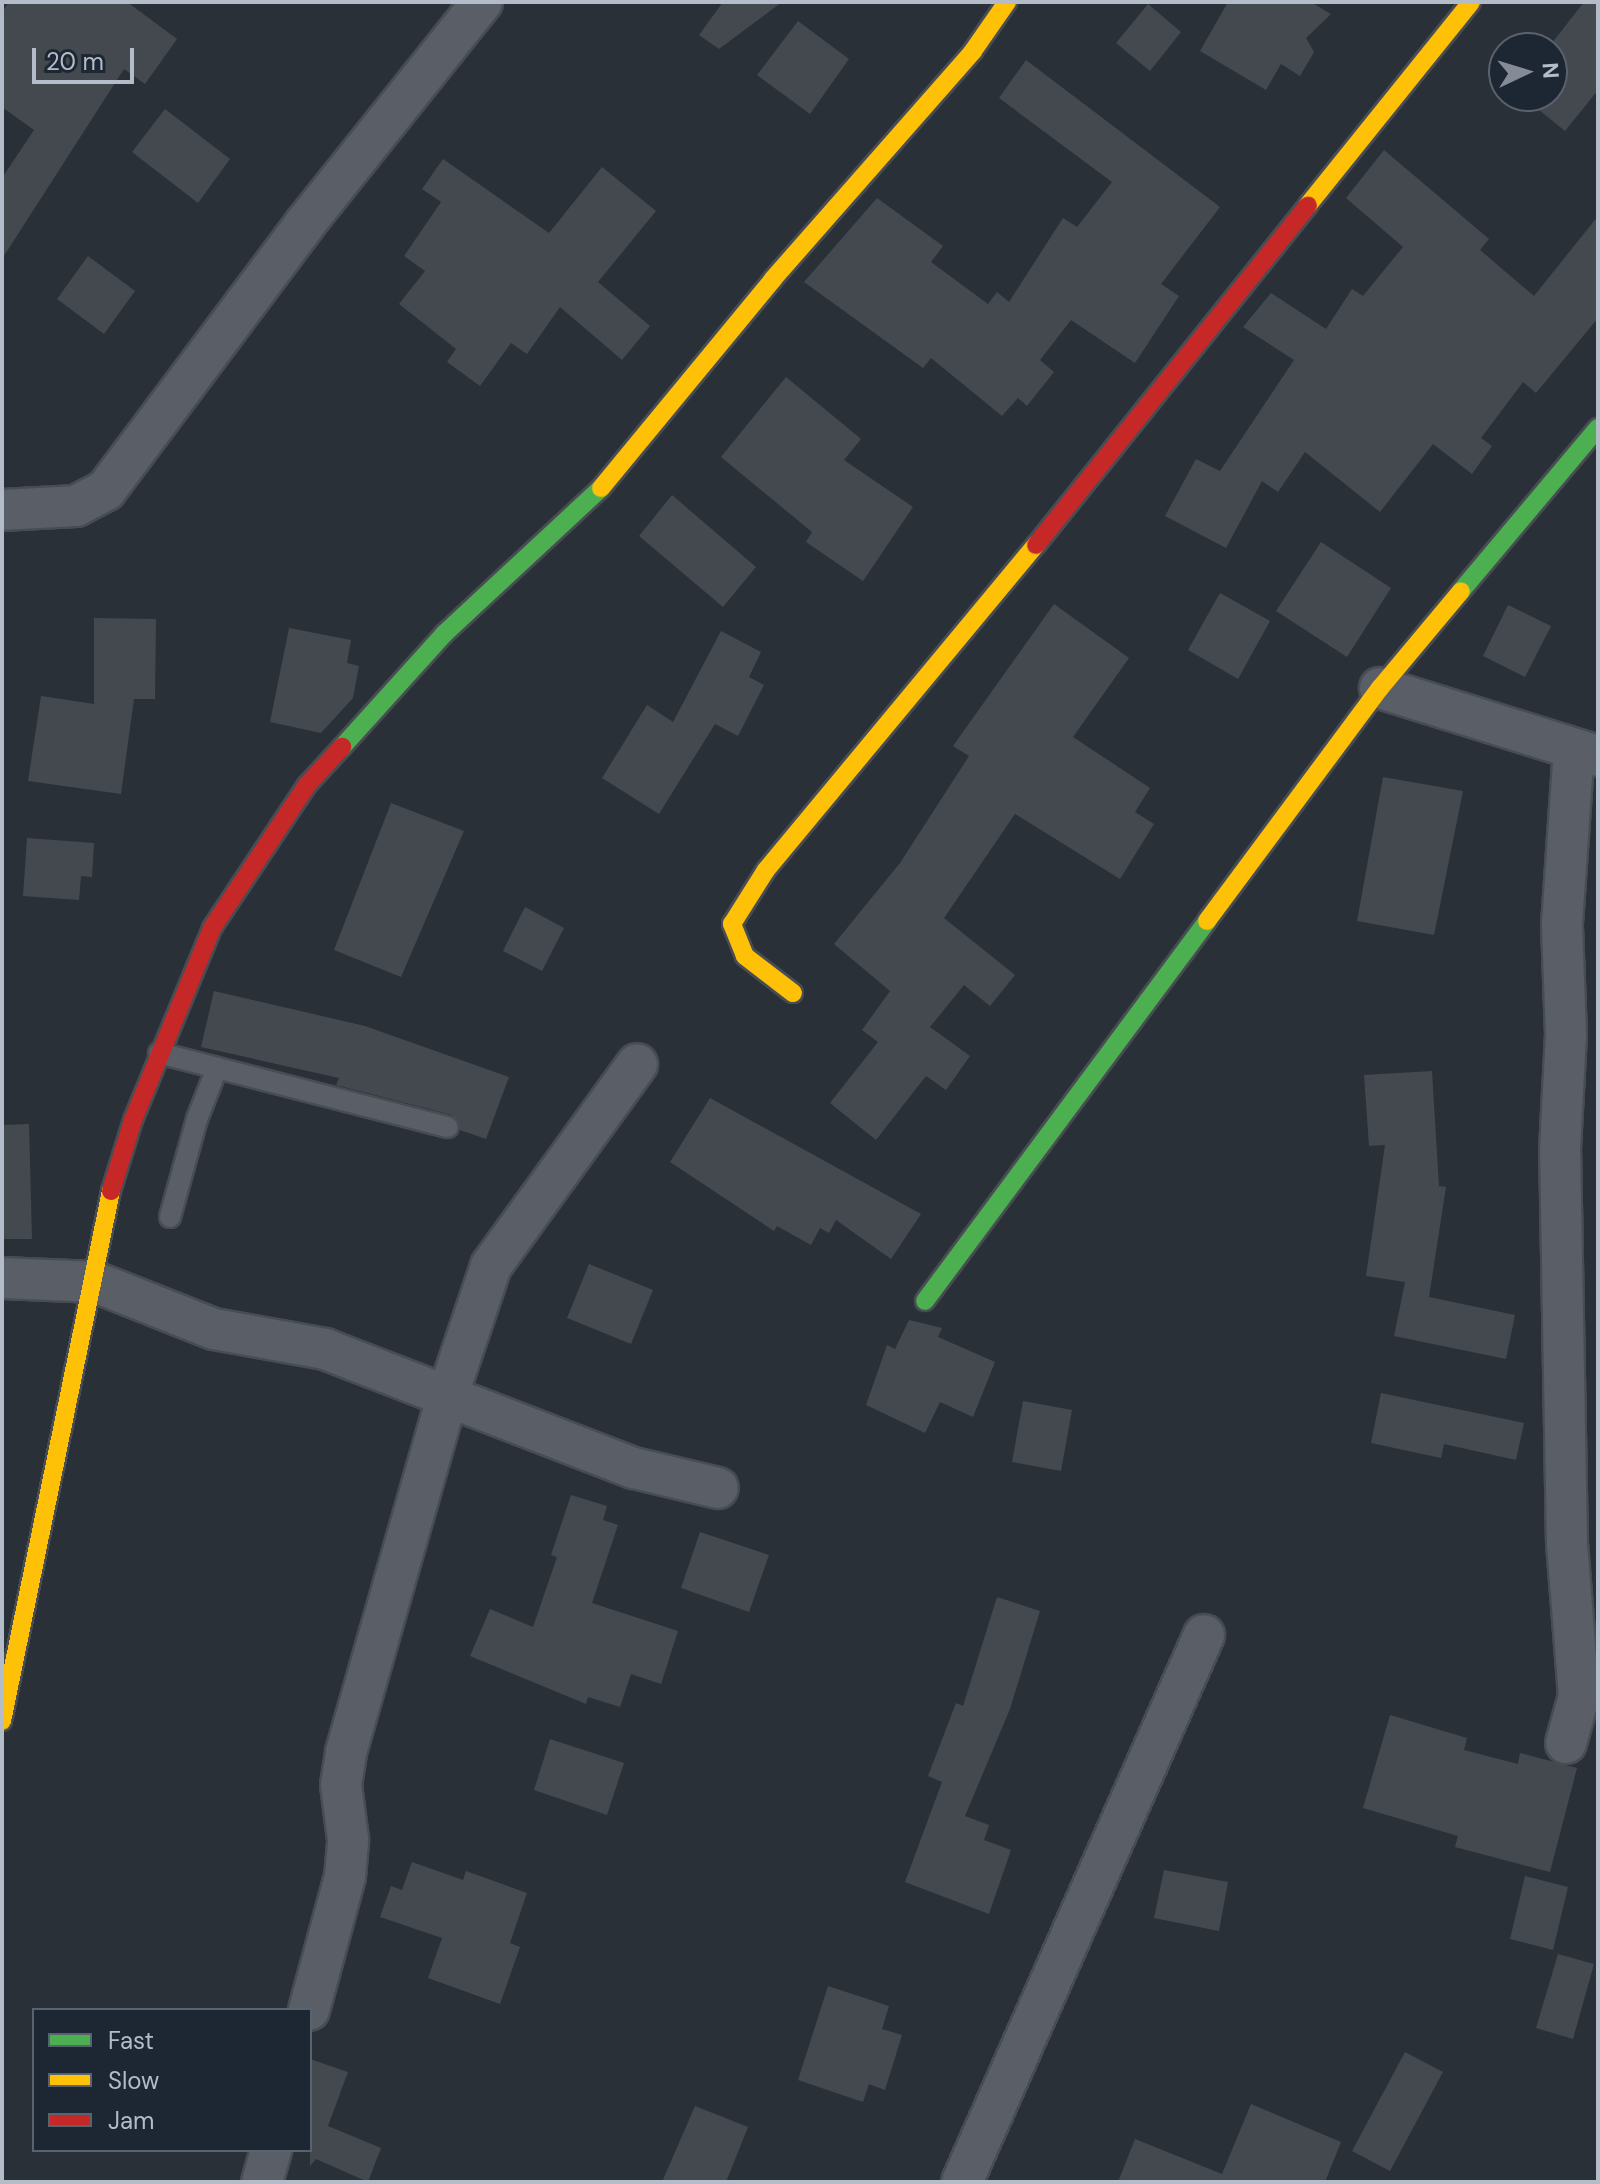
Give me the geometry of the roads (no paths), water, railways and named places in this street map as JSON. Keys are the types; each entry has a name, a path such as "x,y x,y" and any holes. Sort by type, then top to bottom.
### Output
{"street":[{"path":"2,510 76,506 106,490 304,225 482,2"},
{"path":"2,1721 95,1282 100,1227 159,1053 212,928 307,785 444,634 601,488 773,279 973,51 1007,2"},
{"path":"793,993 745,956 732,924 766,870 1063,512 1471,2"},
{"path":"925,1301 1380,688 1598,428"},
{"path":"1380,688 1586,753 1562,924 1566,1035 1560,1149 1567,1545 1579,1696 1566,1743"},
{"path":"310,2008 345,1877 348,1839 341,1785 346,1752 448,1394 491,1266 637,1064"},
{"path":"2,1278 95,1282 214,1329 325,1349 634,1468 718,1488"},
{"path":"962,2182 1204,1635"},
{"path":"262,2182 270,2152"}],"lane":[{"path":"159,1053 448,1127"},
{"path":"170,1217 197,1119 217,1068"}]}
